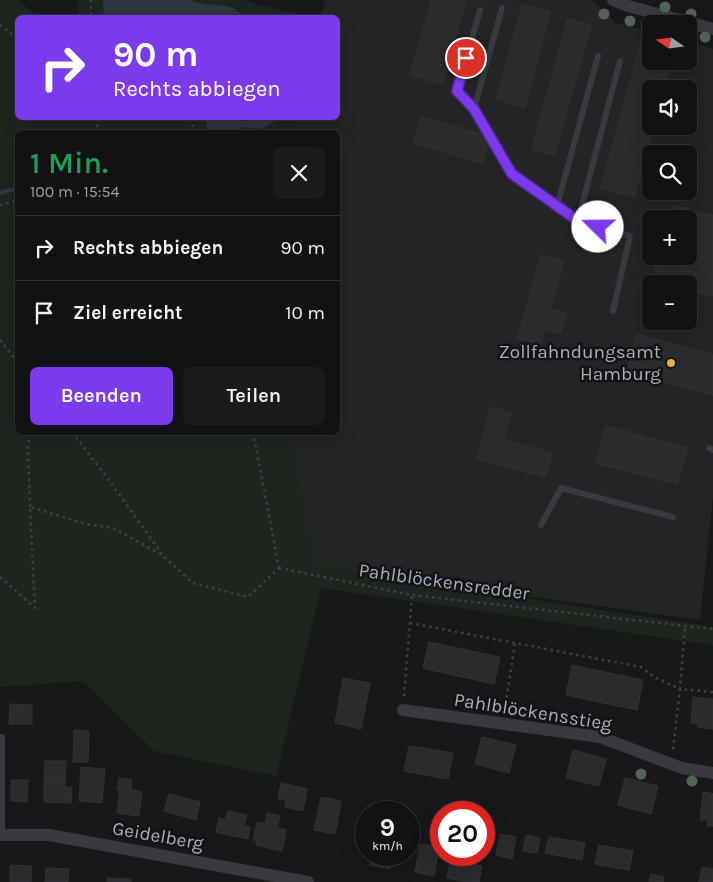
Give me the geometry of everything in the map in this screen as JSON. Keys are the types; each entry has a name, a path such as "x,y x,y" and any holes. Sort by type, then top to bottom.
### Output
{"street":[{"path":"613,0 628,6 713,29"},
{"name":"Pahlblöckensstieg","path":"403,710 600,738 672,765 713,773"},
{"name":"Geidelberg","path":"1,835 49,835 308,882"}],"lane":[{"path":"474,109 502,8"},
{"path":"480,10 457,91 474,109 512,174 581,223 630,236 613,311"},
{"path":"557,206 598,56"},
{"path":"578,220 620,61"},
{"path":"541,525 561,488 672,517"},
{"path":"1,835 2,737"}],"path":[{"path":"91,0 91,15"},
{"path":"0,25 15,36"},
{"path":"0,205 15,201"},
{"path":"0,340 15,358"},
{"path":"0,577 35,608 28,448 30,435"},
{"path":"74,435 162,555 193,583 248,597 279,568 254,435"},
{"path":"30,507 86,524 113,528 162,555"},
{"name":"Pahlblöckensredder","path":"279,568 412,596 713,629"},
{"path":"403,710 412,596"},
{"path":"410,624 641,667 654,677 680,689 713,692"},
{"path":"672,765 685,626"},
{"path":"514,726 506,701 515,643"}],"shaded area":[{"path":"0,0 17,0 37,15 15,15 15,120 294,120 292,130 15,130 15,435 289,435 314,566 713,627 713,645 321,588 276,776 154,751 83,681 0,687"},
{"path":"78,0 242,0 299,15 79,15"},
{"path":"103,0 189,0 231,8 242,15 104,15"},
{"path":"325,0 591,0 615,23 642,30 642,70 698,70 698,45 713,49 713,497 700,620 314,566 289,435 340,435 340,130 292,130 294,120 340,120 340,15 321,15"},
{"path":"206,120 274,120 261,129 244,127 237,130 208,130"}],"building":[{"path":"432,0 466,0 442,84 410,75"},
{"path":"522,5 550,12 525,107 497,99"},
{"path":"568,19 591,25 554,155 532,149"},
{"path":"642,39 642,70 668,70 666,80 642,80 642,135 651,135 648,145 642,145 642,167 634,197 601,188"},
{"path":"421,117 489,136 482,163 414,143"},
{"path":"673,205 691,210 672,210"},
{"path":"697,212 713,216 713,296 697,292 697,275 653,275 656,265 697,265"},
{"path":"541,255 564,261 550,309 566,313 560,333 545,329 541,344 518,338"},
{"name":"Zollfahndungsamt Hamburg","path":"637,334 713,355 713,395 627,371"},
{"path":"491,407 511,413 503,440 552,453 545,477 477,459"},
{"path":"606,426 687,448 677,484 596,463"},
{"path":"429,642 500,657 494,684 423,668"},
{"path":"572,665 643,680 637,710 566,695"},
{"path":"343,678 370,683 361,729 335,723"},
{"path":"693,697 713,699 713,729 698,727 698,724 691,723"},
{"path":"10,704 32,705 32,724 9,724"},
{"path":"74,730 89,731 88,762 73,762"},
{"path":"482,737 516,745 509,773 475,764"},
{"path":"409,746 453,753 448,779 404,771"},
{"path":"573,750 606,759 599,786 566,778"},
{"path":"45,761 66,761 65,782 44,781"},
{"path":"81,767 105,769 102,803 79,801"},
{"path":"119,778 132,780 131,790 142,792 139,816 117,813 120,790 117,790"},
{"path":"625,778 658,786 651,814 618,805"},
{"path":"11,780 28,780 27,802 11,801"},
{"path":"44,781 65,782 65,787 72,787 71,803 44,802"},
{"path":"281,783 307,789 303,811 285,807 286,800 278,799"},
{"path":"703,792 713,794 713,826 707,826 708,820 700,820"},
{"path":"169,794 200,802 196,820 164,811"},
{"path":"321,797 341,801 335,834 314,830"},
{"path":"228,811 247,815 244,826 250,827 248,839 216,832 219,818 225,820"},
{"path":"267,813 280,816 277,828 286,830 282,851 256,845 257,841 253,840 257,822 265,824"},
{"path":"500,834 516,837 512,859 496,855"},
{"path":"526,835 540,838 537,853 523,851"},
{"path":"549,837 585,843 582,860 545,853"},
{"path":"420,844 430,846 430,866 436,866 434,876 415,872 416,866 420,866"},
{"path":"599,845 633,851 629,870 595,864"},
{"path":"10,865 31,866 31,882 10,882"},
{"path":"375,866 391,866 390,869"},
{"path":"449,866 482,866 479,882 447,878"},
{"path":"702,867 713,869 713,882 699,882"},
{"path":"46,868 69,869 68,882 45,882"},
{"path":"651,874 664,877 663,882 649,882"},
{"path":"107,878 131,879 131,882 107,882"}],"waterway":[{"path":"0,193 15,189"}],"place":[{"name":"Zollfahndungsamt Hamburg","path":"671,363"}],"route":[{"path":"466,58 457,91 474,109 512,174 581,223 598,227"}]}
